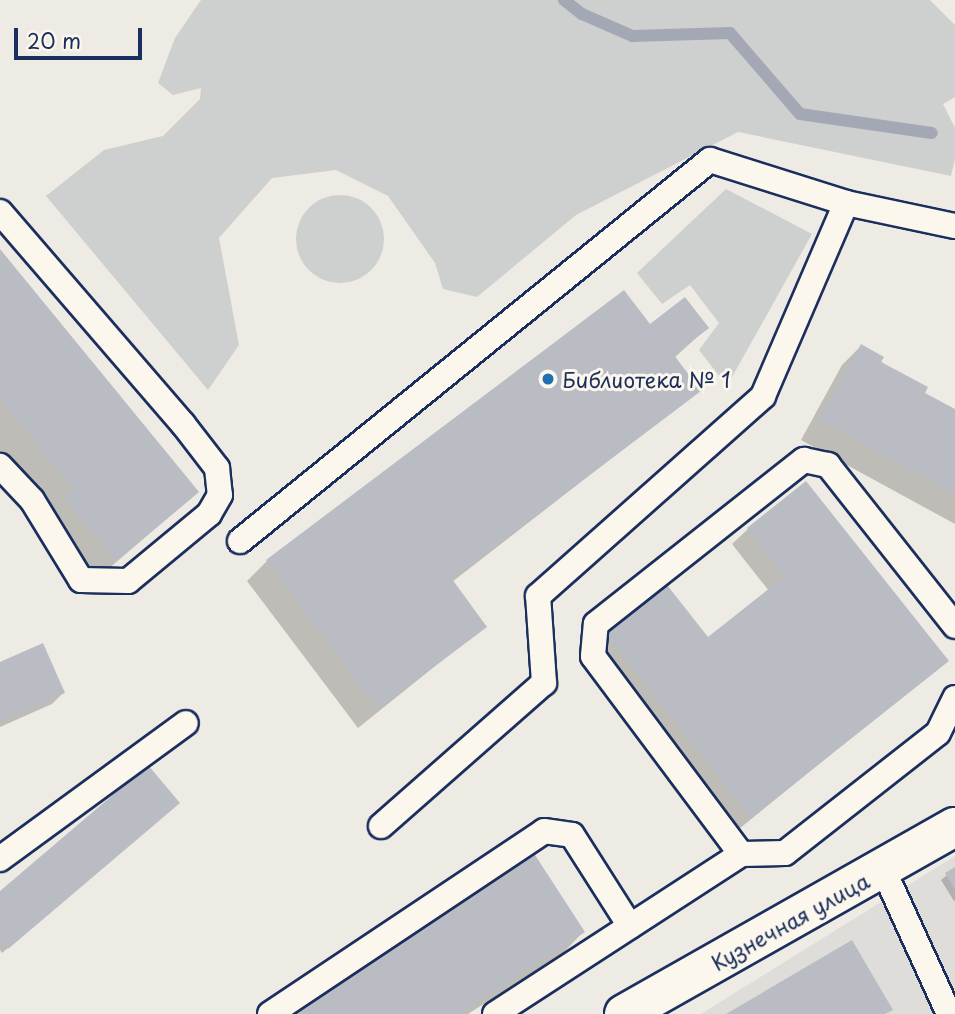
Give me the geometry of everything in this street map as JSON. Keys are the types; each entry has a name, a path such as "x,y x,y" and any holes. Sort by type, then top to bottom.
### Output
{"street":[{"name":"Кузнечная улица","path":"624,1014 955,827"}],"lane":[{"path":"240,541 710,160 846,203 955,226"},
{"path":"381,826 544,683 538,596 763,397 846,203"},
{"path":"0,212 183,424 217,468 220,495 209,514 128,581 81,580 32,500 0,466"},
{"path":"741,854 593,656 596,624 804,460 828,465 955,626"},
{"path":"495,1014 741,854 785,853 938,733 955,698"},
{"path":"0,859 186,723"},
{"path":"270,1014 544,831 572,835 630,926"},
{"path":"883,869 949,1014"}],"shaded area":[{"path":"201,0 930,0 955,25 955,97 943,104 955,128 955,159 951,176 738,132 576,215 477,297 443,289 435,263 388,196 336,170 272,178 219,238 239,345 208,390 46,196 104,150 163,136 200,99 201,88 173,95 158,83 175,38"},
{"path":"726,189 812,234 727,386 699,350 719,323 690,285 662,304 637,273"},
{"path":"331,195 349,195 365,202 377,214 384,230 384,248 377,264 365,276 349,283 331,283 315,276 303,264 296,248 296,230 303,214 315,202"},
{"path":"955,856 955,1014 701,1014"}],"building":[{"path":"0,249 199,492 117,561 63,496 73,488 0,399"},
{"path":"624,290 650,324 685,297 709,328 674,355 701,391 452,579 487,627 378,709 266,560"},
{"path":"861,344 884,357 881,362 928,387 925,393 955,409 955,494 819,420"},
{"path":"806,481 949,661 751,818 606,634 667,585 708,637 785,576 747,528"},
{"path":"43,643 65,693 0,722 0,662"},
{"path":"148,765 180,803 8,949 0,939 0,891"},
{"path":"535,855 585,932 460,1014 291,1014"},
{"path":"955,867 955,890 945,873"},
{"path":"852,940 893,1010 885,1014 726,1014"}],"waterway":[{"path":"564,0 582,14 632,36 730,33 800,114 932,133"}],"place":[{"name":"Библиотека № 1","path":"548,379"}]}
